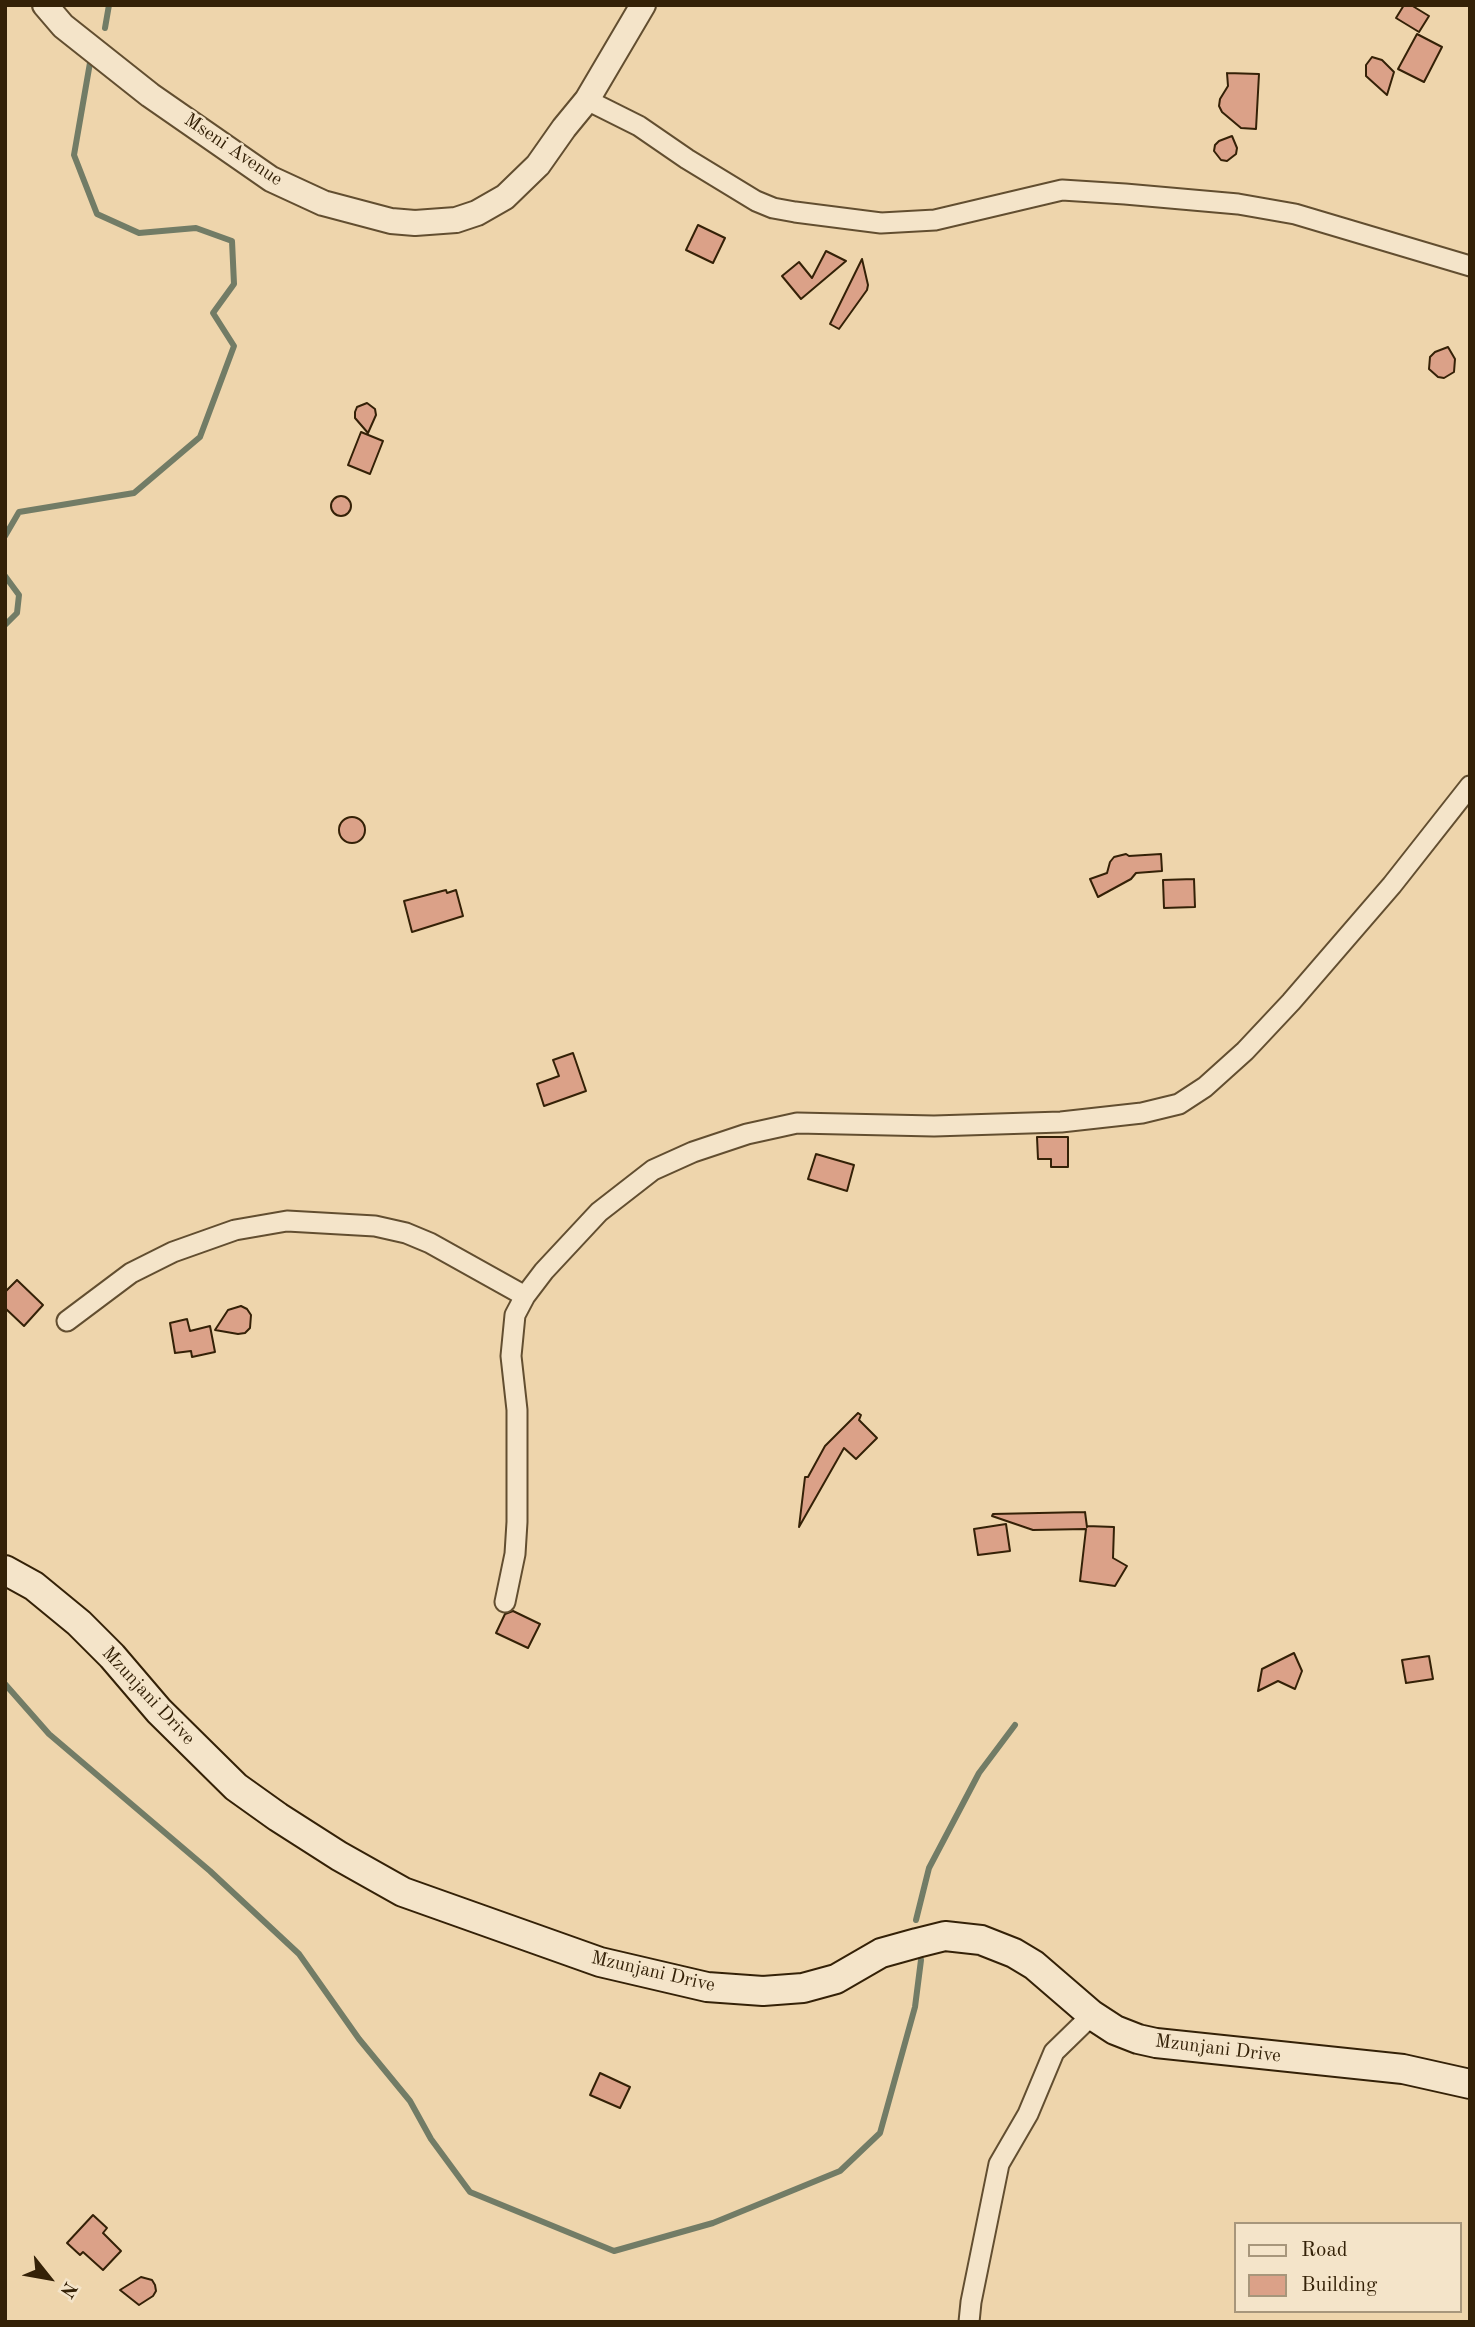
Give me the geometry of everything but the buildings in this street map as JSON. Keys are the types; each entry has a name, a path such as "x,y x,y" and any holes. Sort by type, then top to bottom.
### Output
{"main road":[{"name":"Mzunjani Drive","path":"5,1570 34,1586 79,1623 112,1656 159,1711 236,1787 339,1856 403,1892 600,1962 708,1987 763,1992 803,1988 836,1979 881,1953 917,1942 945,1936 981,1940 1034,1965 1092,2015 1115,2030 1138,2039 1403,2069 1470,2084"}],"street":[{"name":"Mseni Avenue","path":"45,5 63,26 150,95 271,179 323,203 391,221 415,223 456,220 477,213 505,197 538,165 587,100 643,5"},
{"path":"587,100 639,126 687,159 756,201 773,208 881,223 935,220 1062,190 1125,194 1238,204 1295,214 1470,265"},
{"path":"505,1602 515,1554 519,1467 517,1410 511,1356 515,1315 525,1296 544,1271 599,1212 653,1170 693,1152 747,1133 797,1123 934,1126 1061,1122 1142,1113 1180,1104 1205,1087 1291,1002 1392,885 1470,786"},
{"path":"67,1321 131,1273 173,1252 235,1230 287,1220 375,1226 406,1233 430,1243 525,1296"},
{"path":"969,2322 999,2164 1028,2114 1054,2052 1092,2015"}],"waterway":[{"path":"105,28 109,5"},
{"path":"5,536 19,512 134,493 200,437 234,346 213,313 234,284 232,241 196,228 139,233 97,214 74,155 91,57"},
{"path":"5,576 19,595 17,613 5,625"},
{"path":"5,1684 49,1734 210,1871 299,1954 359,2039 410,2101 431,2139 470,2192 614,2251 713,2223 840,2171 880,2133 915,2007 921,1960"},
{"path":"916,1920 929,1868 979,1773 1015,1725"}]}
